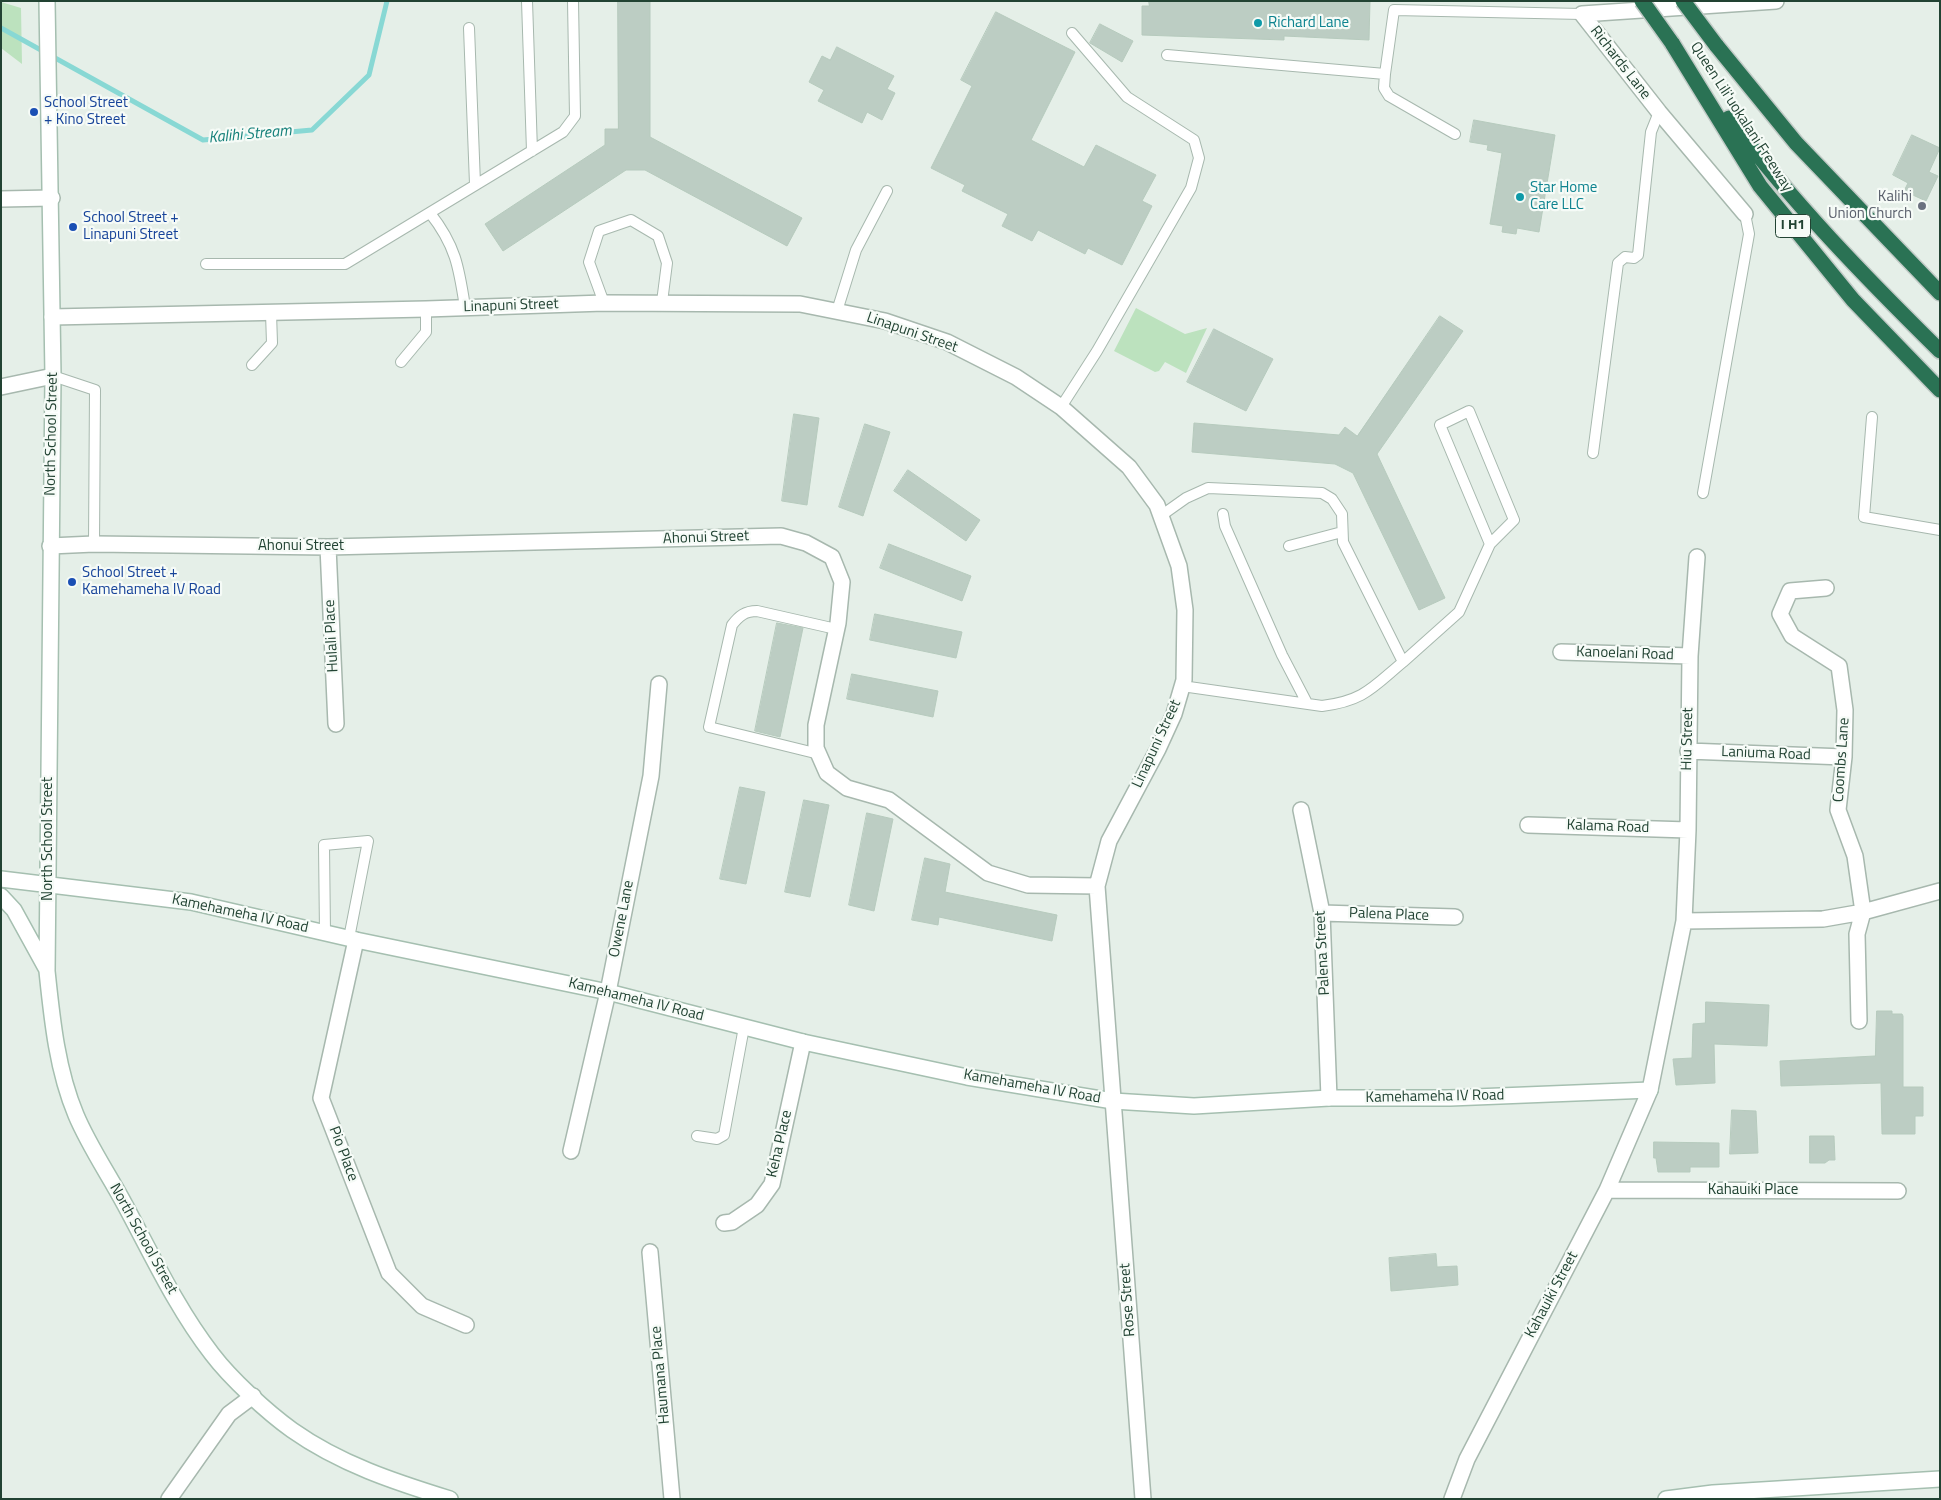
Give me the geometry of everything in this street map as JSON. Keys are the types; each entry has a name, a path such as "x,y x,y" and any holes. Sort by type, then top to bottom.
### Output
{"highway":[{"name":"I H1","path":"1642,1 1672,43"},
{"path":"1683,1 1716,45 1796,143 1940,293"},
{"path":"1672,43 1768,169 1846,257 1940,351"},
{"name":"Queen Liliʻuokalani Freeway","path":"1672,43 1760,186 1853,300 1940,390"}],"street":[{"name":"North School Street","path":"47,1 52,198 53,376 47,971 52,1020 62,1070 76,1115 179,1305 213,1356 253,1396 292,1430 338,1458 382,1478 450,1499"},
{"name":"Richards Lane","path":"1582,14 1776,1"},
{"name":"Richards Lane","path":"1582,14 1659,112 1745,214"},
{"path":"1,199 52,198"},
{"name":"Linapuni Street","path":"52,317 426,309 604,302 800,304 885,321 946,342 1016,377 1061,407 1129,467 1162,515 1179,566 1186,610 1182,686 1174,714 1158,749 1109,841 1097,886 1113,1101"},
{"path":"1,387 53,376"},
{"name":"Ahonui Street","path":"50,546 94,544 328,547 781,536 806,543 832,557 842,582 836,629 816,726 816,748 827,773 847,788 889,800 988,872 1028,885 1097,886"},
{"name":"Hulali Place","path":"328,547 336,724"},
{"name":"Hiu Street","path":"1684,921 1688,830 1690,656 1697,557"},
{"name":"Coombs Lane","path":"1826,588 1790,592 1780,614 1792,636 1839,666 1845,710 1844,757 1838,810 1856,856 1863,912 1857,934 1859,1021"},
{"name":"Kanoelani Road","path":"1561,652 1690,656"},
{"name":"Owene Lane","path":"571,1151 608,992 651,776 659,684"},
{"name":"Laniuma Road","path":"1688,751 1844,757"},
{"name":"Palena Street","path":"1301,810 1322,913 1329,1098"},
{"name":"Kalama Road","path":"1528,825 1688,830"},
{"name":"Kamehameha IV Road","path":"1,879 47,883 191,902 352,939 608,992 803,1042 967,1077 1113,1101 1194,1106 1329,1098 1450,1098 1650,1090"},
{"path":"1650,1090 1684,921 1822,919 1863,912 1940,890"},
{"path":"1,896 14,910 47,971"},
{"name":"Palena Place","path":"1322,913 1455,917"},
{"name":"Pio Place","path":"352,939 321,1098 389,1273 422,1306 466,1325"},
{"name":"Keha Place","path":"724,1223 732,1222 757,1205 772,1184 803,1042"},
{"name":"Kahauiki Street","path":"1452,1499 1466,1459 1607,1190 1650,1090"},
{"name":"Rose Street","path":"1113,1101 1143,1499"},
{"name":"Kahauiki Place","path":"1607,1190 1898,1191"},
{"name":"Haumana Place","path":"650,1252 672,1499"},
{"path":"169,1499 229,1414 253,1396"},
{"path":"1666,1499 1713,1493 1940,1479"}],"lane":[{"path":"527,1 532,151"},
{"path":"206,264 345,264 563,132 575,116 574,1"},
{"path":"1455,134 1389,96 1384,88 1394,10 1582,14"},
{"path":"469,28 475,184"},
{"path":"1061,407 1102,343 1191,188 1199,158 1194,140 1127,97 1072,32"},
{"path":"1167,54 1385,74"},
{"path":"1593,452 1618,263 1625,257 1634,258 1638,255 1651,132 1659,112"},
{"path":"836,310 856,250 887,191"},
{"path":"430,214 442,229 458,262 465,307"},
{"path":"1702,493 1749,234 1745,214"},
{"path":"604,302 589,262 599,231 632,220 658,236 667,263 662,302"},
{"path":"401,362 426,332 426,309"},
{"path":"252,365 272,343 271,313"},
{"path":"53,376 95,390 94,544"},
{"path":"1182,686 1322,706 1345,703 1356,699 1385,679 1459,612 1490,544 1514,520 1469,412 1440,425 1490,544"},
{"path":"1872,418 1864,517 1940,530"},
{"path":"1162,515 1186,498 1208,488 1322,492 1332,499 1342,514 1343,542 1403,662"},
{"path":"1223,514 1225,526 1307,704"},
{"path":"1289,546 1342,532"},
{"path":"818,754 709,727 732,625 739,617 749,611 757,610 836,629"},
{"path":"325,932 324,845 368,840 352,939"},
{"path":"698,1136 717,1139 724,1135 744,1027"}],"green space":[{"path":"1,2 21,8 22,64 1,48"},
{"path":"1136,308 1185,334 1207,328 1186,373 1165,362 1159,371 1155,372 1114,351"}],"building":[{"path":"618,1 650,1 650,137 802,218 787,246 645,170 626,170 503,251 485,224 605,145 605,129 618,129"},
{"name":"Richard Lane","path":"1149,1 1370,1 1369,40 1284,36 1284,40 1142,35 1142,6 1149,6"},
{"path":"996,12 1075,52 1031,140 1084,167 1096,145 1156,175 1142,201 1152,206 1122,265 1088,248 1085,254 1038,230 1032,241 1002,226 1008,214 962,191 965,185 931,168 972,86 961,80"},
{"path":"1100,24 1133,41 1122,62 1090,43"},
{"path":"837,47 894,76 887,89 895,93 882,120 867,112 862,123 818,101 824,90 809,82 822,56 830,60"},
{"name":"Star Home Care LLC","path":"1474,120 1555,135 1539,232 1517,228 1516,234 1502,232 1503,226 1490,224 1502,153 1487,150 1488,145 1470,142"},
{"path":"1912,135 1940,148 1929,172 1938,176 1926,201 1904,191 1908,183 1893,175"},
{"path":"1440,316 1463,331 1377,454 1445,598 1419,610 1353,473 1335,464 1192,452 1194,423 1339,435 1345,427 1357,436"},
{"path":"1214,329 1273,359 1246,411 1187,382"},
{"path":"794,414 819,418 807,505 782,501"},
{"path":"865,424 890,432 863,516 839,507"},
{"path":"908,470 980,520 966,541 894,491"},
{"path":"889,544 971,576 962,601 880,568"},
{"path":"875,614 962,632 956,658 870,640"},
{"path":"777,623 803,628 780,737 755,731"},
{"path":"852,674 938,691 933,717 847,699"},
{"path":"740,787 765,792 746,884 720,879"},
{"path":"804,800 829,805 810,897 785,892"},
{"path":"867,813 893,819 874,911 849,905"},
{"path":"925,858 950,864 945,892 1057,915 1052,941 939,917 938,925 912,920"},
{"path":"1706,1002 1769,1005 1767,1046 1714,1044 1715,1083 1676,1085 1673,1059 1692,1058 1693,1024 1705,1023"},
{"path":"1877,1011 1892,1011 1892,1014 1902,1014 1903,1016 1903,1087 1923,1087 1923,1116 1915,1116 1915,1134 1882,1134 1881,1083 1781,1086 1780,1061 1875,1056"},
{"path":"1732,1110 1756,1111 1758,1153 1730,1154"},
{"path":"1810,1136 1834,1136 1835,1160 1829,1160 1825,1163 1810,1163"},
{"path":"1654,1142 1719,1143 1719,1167 1690,1167 1690,1172 1658,1172 1656,1158 1654,1158"},
{"path":"1436,1254 1437,1267 1457,1266 1458,1285 1391,1291 1389,1258"}],"waterway":[{"name":"Kalihi Stream","path":"1,28 203,140 312,130 369,75 387,1"}],"place":[{"name":"Richard Lane","path":"1258,23"},
{"name":"School Street + Kino Street","path":"34,112"},
{"name":"Star Home Care LLC","path":"1520,197"},
{"name":"Kalihi Union Church","path":"1922,206"},
{"name":"School Street + Linapuni Street","path":"73,227"},
{"name":"School Street + Kamehameha IV Road","path":"72,582"}]}
